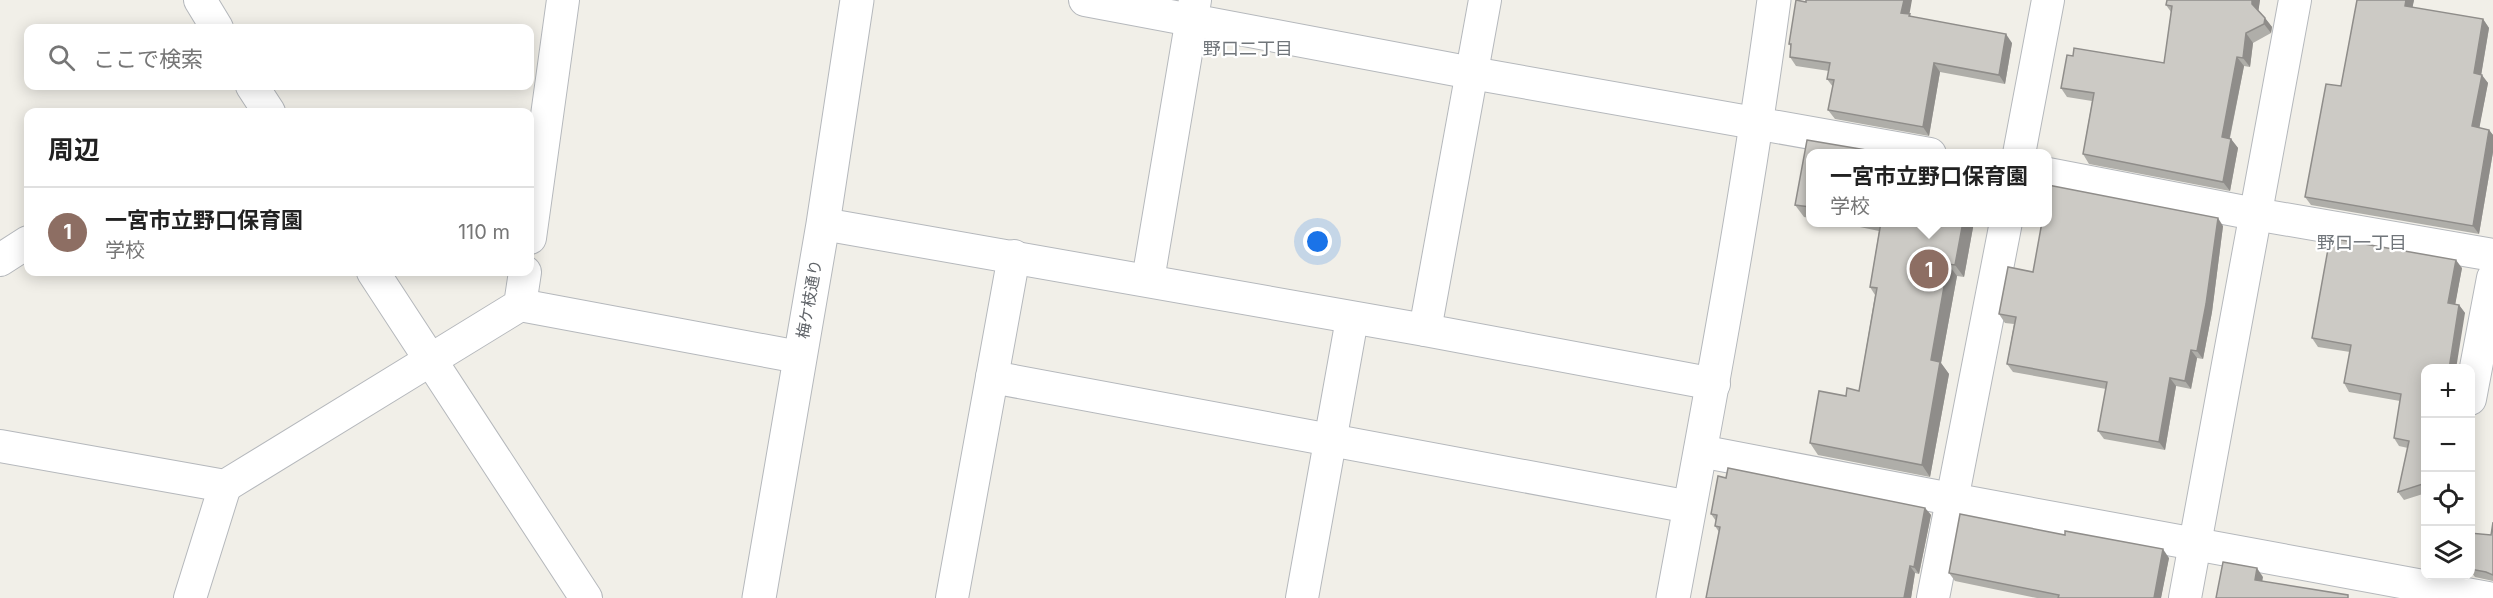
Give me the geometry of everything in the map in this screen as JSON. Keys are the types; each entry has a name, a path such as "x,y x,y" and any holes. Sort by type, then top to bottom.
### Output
{"street":[{"path":"200,0 215,24"},
{"path":"534,209 563,0"},
{"name":"梅ケ枝通り","path":"759,598 823,224 857,0"},
{"path":"1084,0 1194,10 1472,73 1906,149"},
{"path":"1425,330 1485,0"},
{"path":"1673,598 1714,384 1758,124 1774,0"},
{"path":"2020,149 2048,0"},
{"path":"2185,598 2295,0"},
{"path":"1148,280 1194,10"},
{"path":"2052,175 2255,214 2493,255"},
{"path":"823,224 1148,280 1714,384"},
{"path":"1933,598 2005,227"},
{"path":"0,260 24,245"},
{"path":"952,598 1014,256"},
{"path":"376,276 586,598"},
{"path":"520,305 524,276"},
{"path":"2475,373 2493,278"},
{"path":"190,598 225,486 520,305 799,357"},
{"path":"1302,598 1352,319"},
{"path":"992,377 1690,507"},
{"path":"2,439 225,486"},
{"path":"1700,451 2488,598"}],"building":[{"path":"1796,0 1806,2 1806,0 1904,0 1901,13 1910,14 1909,16 2006,34 1999,75 1934,63 1923,127 1828,110 1834,80 1827,79 1830,63 1790,57 1791,44 1789,44"},
{"path":"2167,0 2252,0 2252,4 2265,18 2264,24 2246,33 2243,58 2237,57 2222,137 2231,139 2223,182 2083,154 2094,93 2061,88 2067,55 2073,56 2074,48 2164,63 2172,6 2166,5"},
{"path":"2357,0 2406,0 2405,6 2483,19 2474,73 2482,75 2472,126 2489,130 2473,226 2305,197 2326,84 2341,86"},
{"path":"1807,140 1860,149 1806,149 1806,206 1795,205"},
{"path":"2052,186 2218,218 2197,351 2191,350 2185,381 2170,378 2159,442 2098,431 2107,382 2007,364 2016,317 1999,314 2008,267 2033,272 2041,227 2052,227"},
{"path":"1880,227 1962,227 1955,265 1948,264 1931,360 1940,362 1922,465 1810,443 1819,391 1846,396 1847,388 1859,391 1877,288 1870,287"},
{"path":"2330,238 2456,260 2448,303 2459,305 2450,364 2421,364 2421,485 2398,492 2409,441 2394,438 2401,394 2344,383 2351,345 2312,338"},
{"path":"1728,468 1925,508 1914,567 1910,566 1904,598 1706,598 1720,527 1715,526 1717,515 1711,514 1718,476 1726,478"},
{"path":"1960,514 2065,535 2065,531 2163,549 2154,598 2058,598 2059,595 1949,573"},
{"path":"2493,522 2493,575 2475,570 2475,533 2491,535"},
{"path":"2223,562 2257,568 2255,580 2348,595 2348,598 2216,598"}],"place":[{"name":"一宮市立野口保育園","path":"1929,269"}],"district":[{"name":"野口二丁目","path":"1248,49"},
{"name":"野口一丁目","path":"2362,243"}]}
